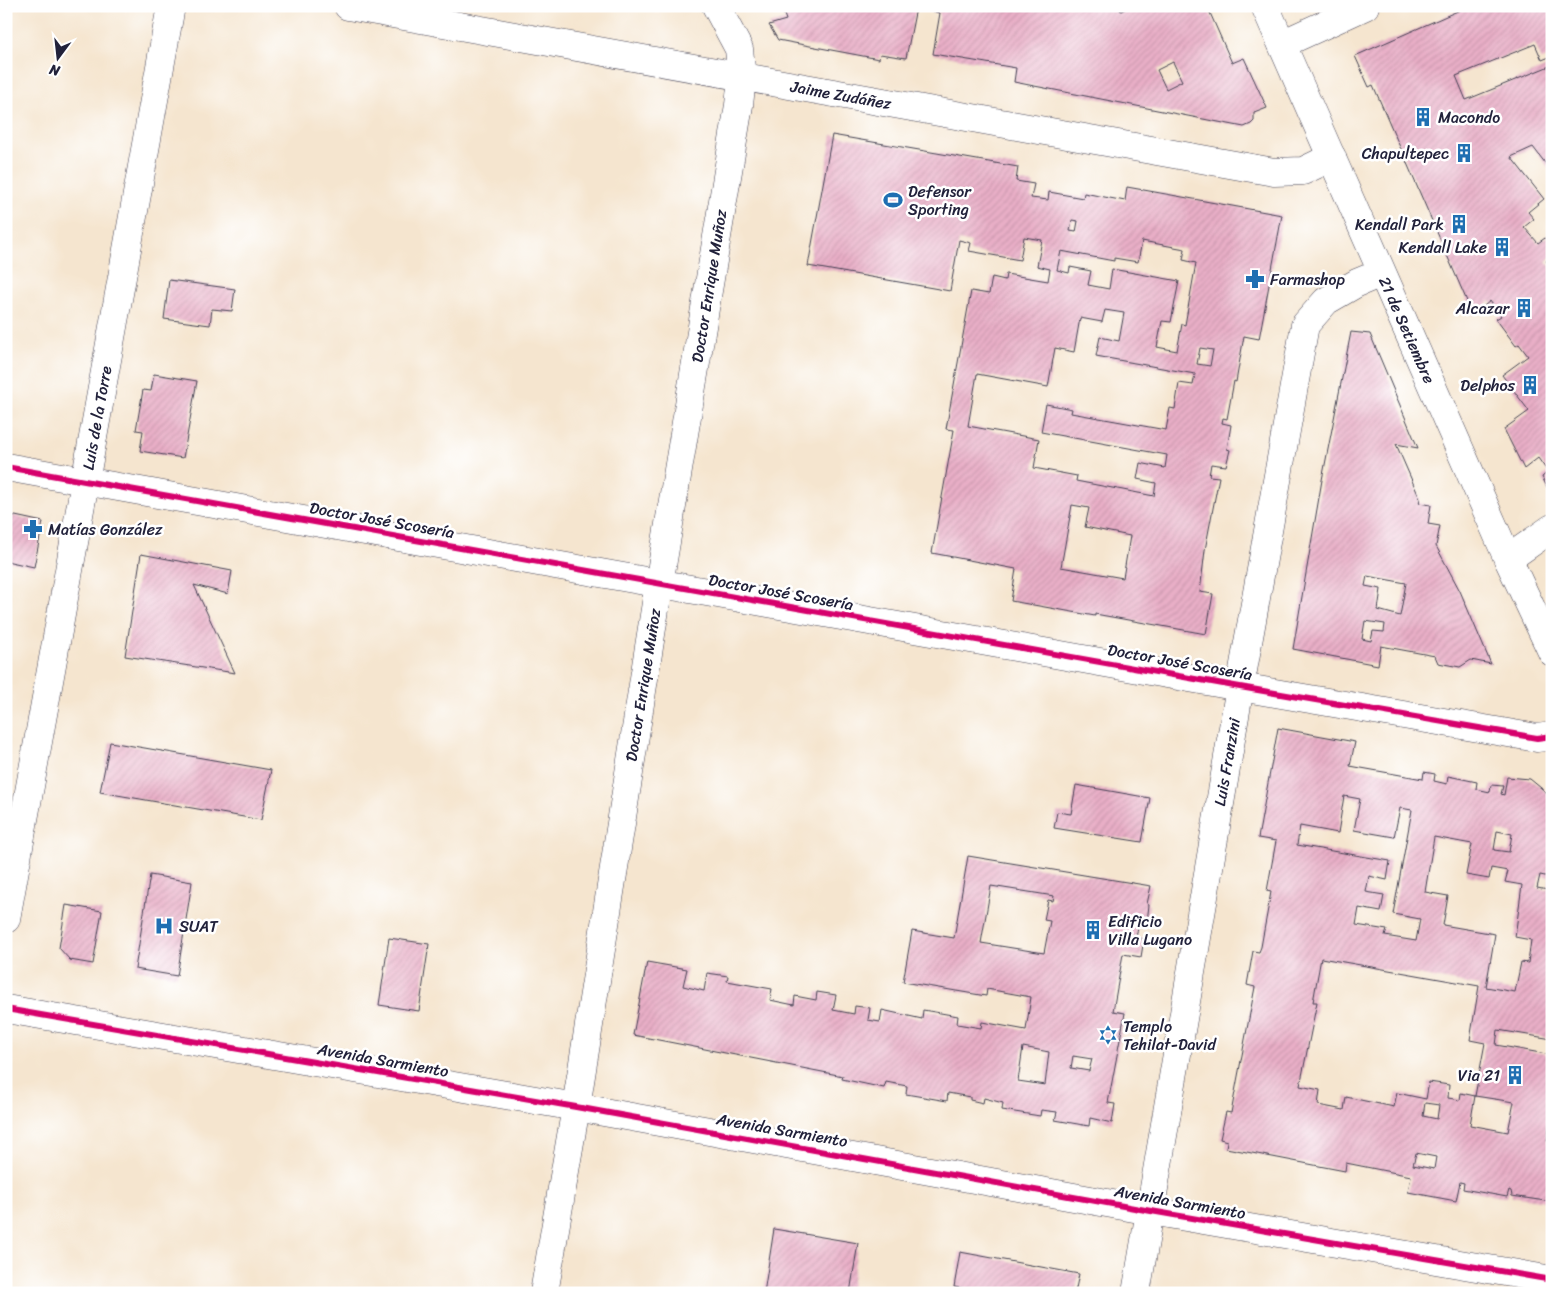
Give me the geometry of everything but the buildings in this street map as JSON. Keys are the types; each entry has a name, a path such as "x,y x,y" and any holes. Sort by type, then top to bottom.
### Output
{"street":[{"name":"Luis de la Torre","path":"6,919 171,6"},
{"name":"Jaime Zudáñez","path":"348,6 1274,172 1303,171 1332,157"},
{"name":"Doctor Enrique Muñoz","path":"544,1293 739,105 742,78 738,49 716,6"},
{"name":"21 de Setiembre","path":"1265,6 1508,559 1552,652"},
{"path":"1282,44 1365,6"},
{"name":"Luis Franzini","path":"1136,1293 1240,687 1305,324 1326,301 1357,283 1381,273"},
{"name":"Doctor José Scosería","path":"6,467 1240,687 1537,738 1552,736"},
{"path":"1508,559 1552,528"},
{"name":"Avenida Sarmiento","path":"6,1009 576,1107 1151,1211 1552,1280"}],"cycle path":[{"path":"6,467 1240,687 1537,738 1552,736"},
{"path":"6,1009 576,1107 1151,1211 1552,1280"}],"place":[{"name":"Macondo","path":"1423,117"},
{"name":"Chapultepec","path":"1464,153"},
{"name":"Defensor Sporting","path":"893,200"},
{"name":"Kendall Park","path":"1459,224"},
{"name":"Kendall Lake","path":"1502,247"},
{"name":"Farmashop","path":"1255,279"},
{"name":"Alcazar","path":"1524,308"},
{"name":"Delphos","path":"1530,385"},
{"name":"Matías González","path":"33,529"},
{"name":"SUAT","path":"164,926"},
{"name":"Edificio Villa Lugano","path":"1093,930"},
{"name":"Templo Tehilat-David","path":"1108,1035"},
{"name":"Via 21","path":"1515,1075"}]}
